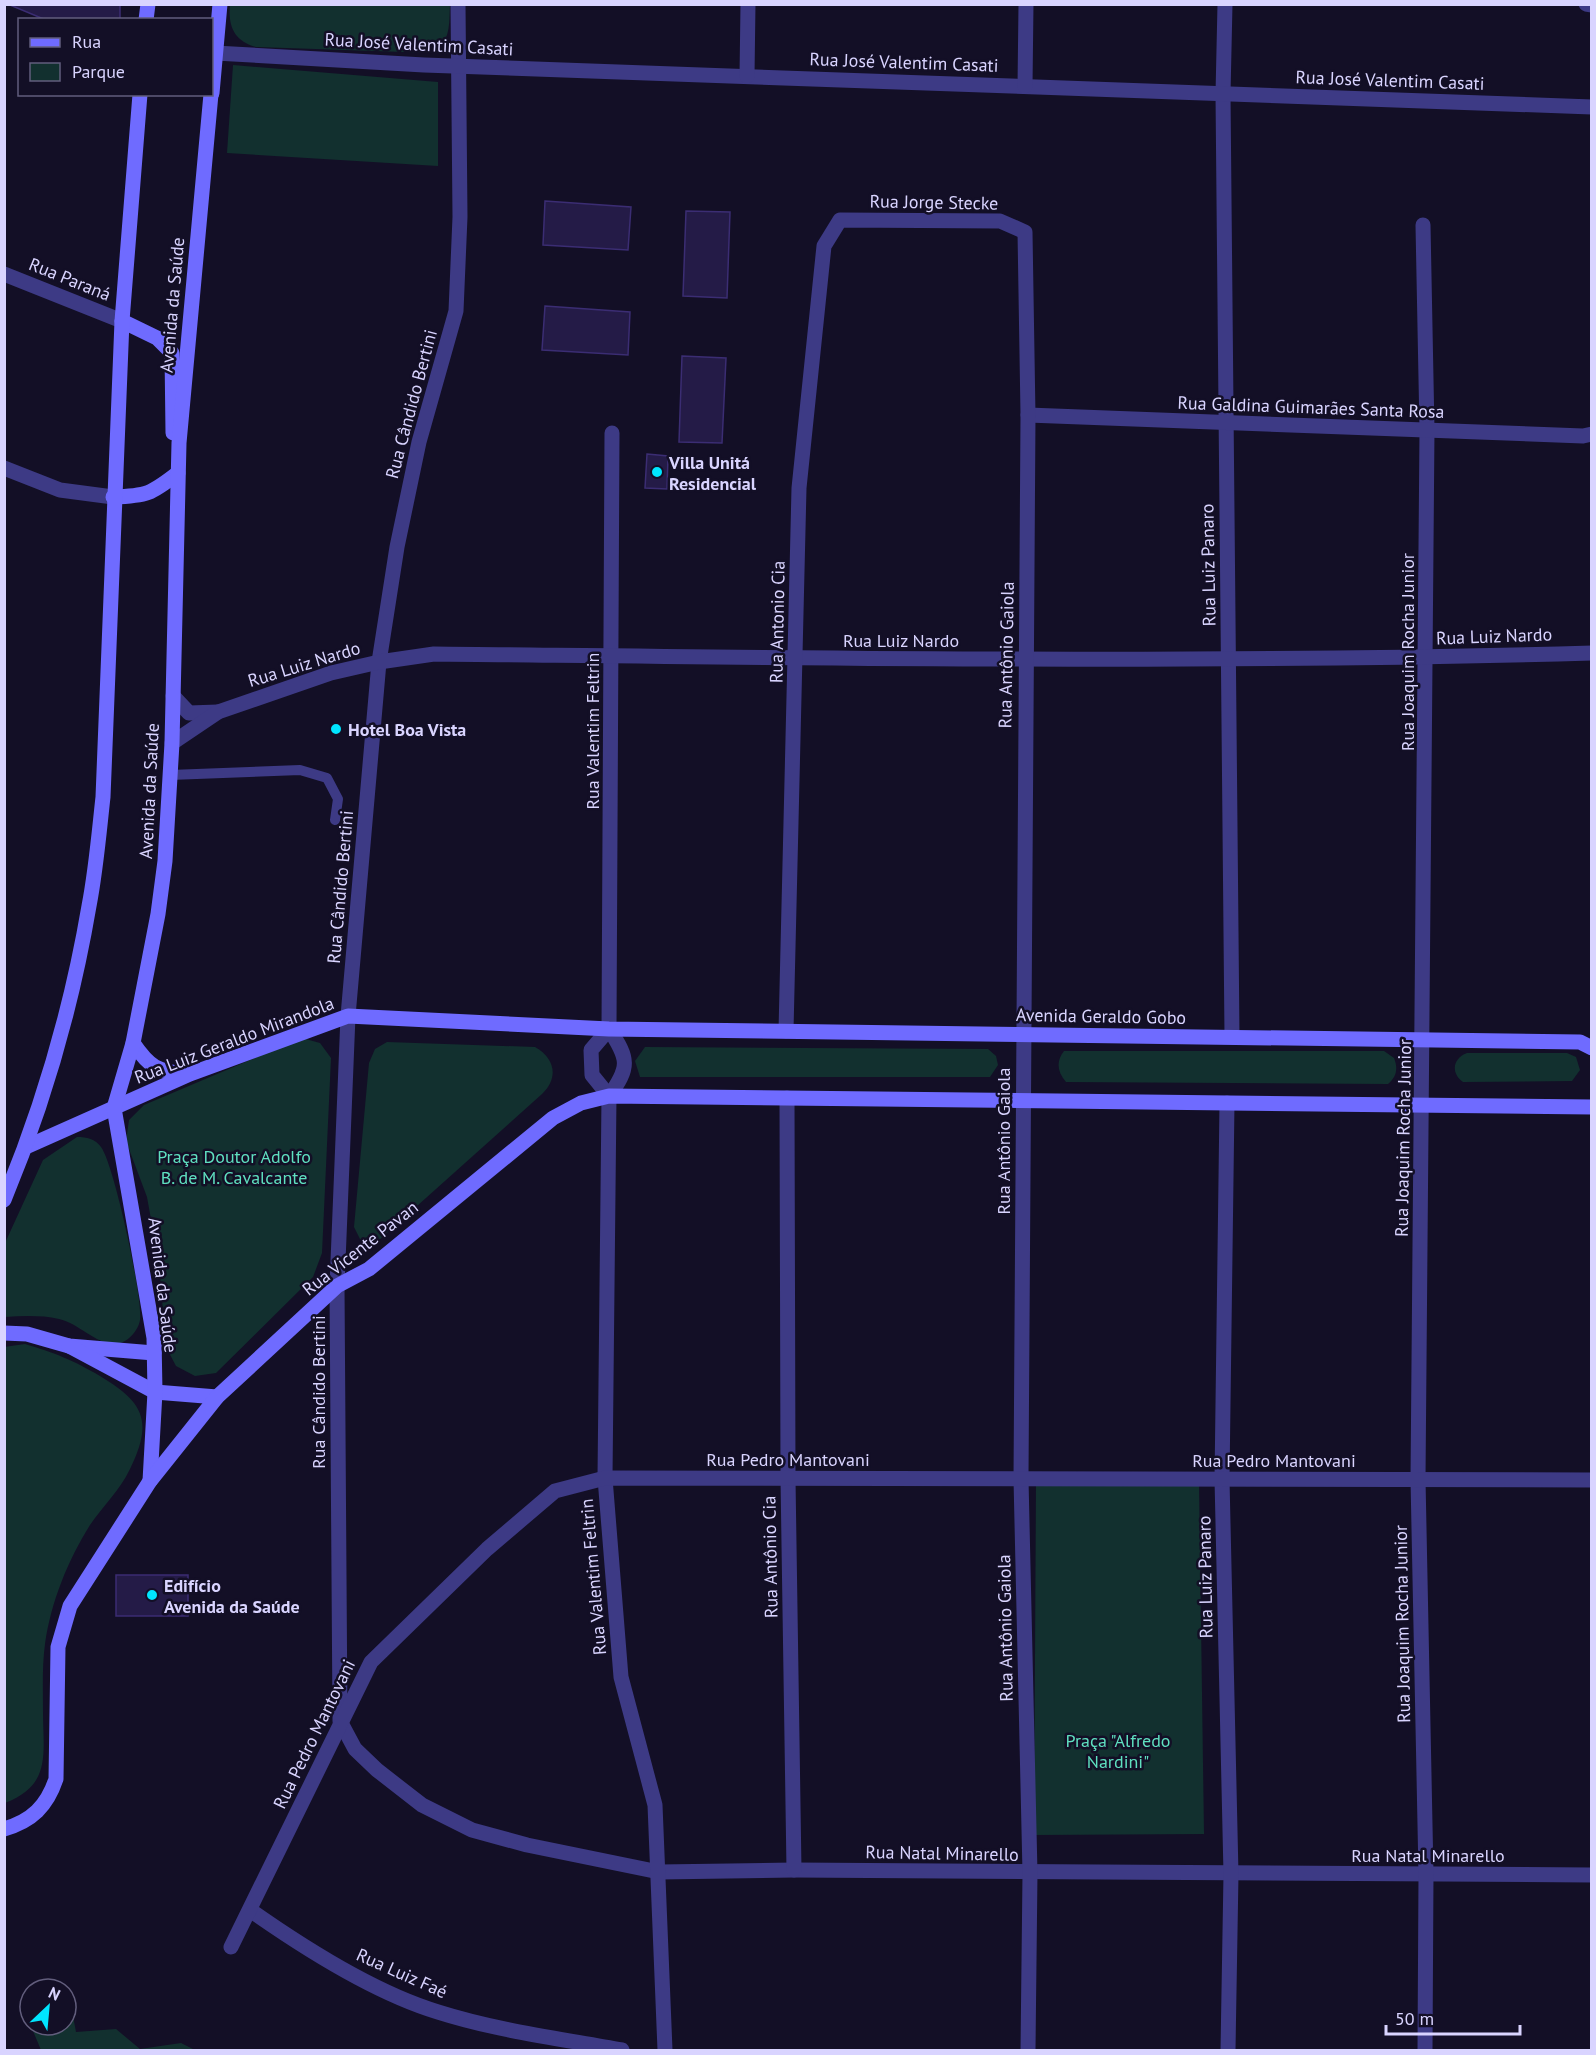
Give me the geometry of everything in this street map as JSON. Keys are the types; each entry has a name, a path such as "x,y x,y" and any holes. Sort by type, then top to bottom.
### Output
{"main road":[{"name":"Avenida da Saúde","path":"213,74 220,4"},
{"path":"4,1200 26,1147 68,1011 90,905 103,797 113,497 122,321 140,96"},
{"name":"Avenida da Saúde","path":"150,1481 155,1392 154,1353 137,1227 114,1108 133,1042 165,861 172,742 179,443 211,96"},
{"path":"122,321 157,338 172,353 171,429 179,443"},
{"path":"113,497 141,496 153,492 178,473"},
{"name":"Rua Luiz Geraldo Mirandola","path":"26,1147 190,1074 348,1016 609,1029"},
{"name":"Avenida Geraldo Gobo","path":"609,1029 1588,1041"},
{"path":"133,1042 151,1066 163,1072 190,1074"},
{"path":"609,1096 1592,1107"},
{"name":"Rua Vicente Pavan","path":"150,1481 217,1397 337,1286 369,1269 553,1118 581,1103 609,1096"},
{"path":"4,1333 27,1334 69,1346 154,1353"},
{"path":"69,1346 155,1392 217,1397"},
{"path":"4,1829 36,1814 45,1805 56,1779 58,1647 70,1606 150,1481"}],"street":[{"name":"Rua Cândido Bertini","path":"340,1721 337,1286 348,1016 379,662 397,547 419,442 456,311 460,217 458,4"},
{"path":"747,76 748,4"},
{"path":"1025,86 1026,4"},
{"name":"Rua Luiz Panaro","path":"1225,4 1223,93 1232,1037"},
{"path":"1586,4 1592,5"},
{"name":"Rua José Valentim Casati","path":"215,53 747,76 1592,107"},
{"name":"Rua Jorge Stecke","path":"840,220 1000,220 1025,232"},
{"name":"Rua Antonio Cia","path":"786,1031 800,477 824,246 840,220"},
{"name":"Rua Joaquim Rocha Junior","path":"1423,225 1427,430 1424,1106 1418,1479 1426,1874 1425,2050"},
{"name":"Rua Antônio Gaiola","path":"1025,232 1028,415 1020,1479 1030,1873 1028,2050"},
{"name":"Rua Paraná","path":"4,274 122,321"},
{"name":"Rua Galdina Guimarães Santa Rosa","path":"1028,415 1583,436 1592,434"},
{"name":"Rua Valentim Feltrin","path":"612,433 609,1029 623,1049 624,1076 609,1096 605,1478 621,1677 656,1805 665,2050"},
{"path":"4,468 60,490 113,497"},
{"name":"Rua Luiz Nardo","path":"172,742 218,712 331,673 379,662 434,654 1026,660 1426,658 1592,653"},
{"name":"Rua Luiz Nardo","path":"173,696 189,713 218,712"},
{"path":"609,1029 591,1050 592,1075 609,1096"},
{"name":"Rua Antônio Cia","path":"787,1098 788,1479 794,1870"},
{"name":"Rua Luiz Panaro","path":"1227,1103 1222,1479 1231,1874 1228,2050"},
{"name":"Rua Pedro Mantovani","path":"231,1947 340,1721 371,1662 487,1549 555,1491 605,1478 1592,1480"},
{"name":"Rua Natal Minarello","path":"340,1721 355,1749 377,1770 423,1805 472,1830 527,1845 659,1872 794,1870 1592,1875"},
{"name":"Rua Luiz Faé","path":"250,1910 293,1940 356,1975 438,2012 622,2050"}],"lane":[{"path":"170,775 300,770 327,778 338,799 335,820"}],"green space":[{"path":"230,5 450,5 449,25 444,43 434,53 256,47 242,41 234,32 230,20"},
{"path":"233,65 438,82 438,166 227,153"},
{"name":"Praça Doutor Adolfo B. de M. Cavalcante","path":"302,1038 320,1043 331,1058 322,1253 313,1277 216,1373 195,1376 176,1366 166,1347 159,1264 147,1197 126,1141 129,1120 144,1105"},
{"path":"387,1042 535,1047 547,1057 553,1075 542,1094 379,1240 369,1243 360,1239 354,1227 369,1063 375,1049"},
{"path":"645,1047 988,1049 996,1056 998,1065 990,1077 640,1077 635,1061"},
{"path":"1064,1051 1384,1051 1394,1058 1396,1069 1395,1075 1388,1084 1066,1082 1059,1067"},
{"path":"1467,1053 1567,1053 1576,1057 1580,1070 1572,1081 1463,1082 1456,1075 1455,1066 1458,1059"},
{"path":"77,1137 96,1142 107,1158 120,1203 132,1260 140,1320 132,1335 119,1343 111,1344 102,1341 59,1319 39,1316 5,1317 5,1243 43,1160"},
{"path":"25,1344 72,1361 115,1385 135,1404 142,1425 137,1452 130,1469 90,1525 75,1552 51,1613 44,1652 42,1766 31,1787 20,1796 5,1803 4,1347"},
{"name":"Praça \"Alfredo Nardini\"","path":"1199,1482 1204,1834 1034,1835 1036,1485"},
{"path":"116,2029 140,2049 181,2043 195,2050 41,2050 36,2037 78,2037 78,2032"}],"building":[{"path":"120,4 120,18 41,18 10,5"},
{"path":"545,201 631,207 628,250 543,245"},
{"path":"686,211 730,212 727,298 683,296"},
{"path":"545,306 630,312 628,355 542,350"},
{"path":"682,356 726,358 722,443 679,442"},
{"name":"Villa Unitá Residencial","path":"647,454 668,456 667,489 645,488"},
{"name":"Edifício Avenida da Saúde","path":"116,1575 188,1575 188,1616 116,1616"}],"place":[{"name":"Villa Unitá Residencial","path":"657,472"},
{"name":"Hotel Boa Vista","path":"336,729"},
{"name":"Edifício Avenida da Saúde","path":"152,1595"}]}
